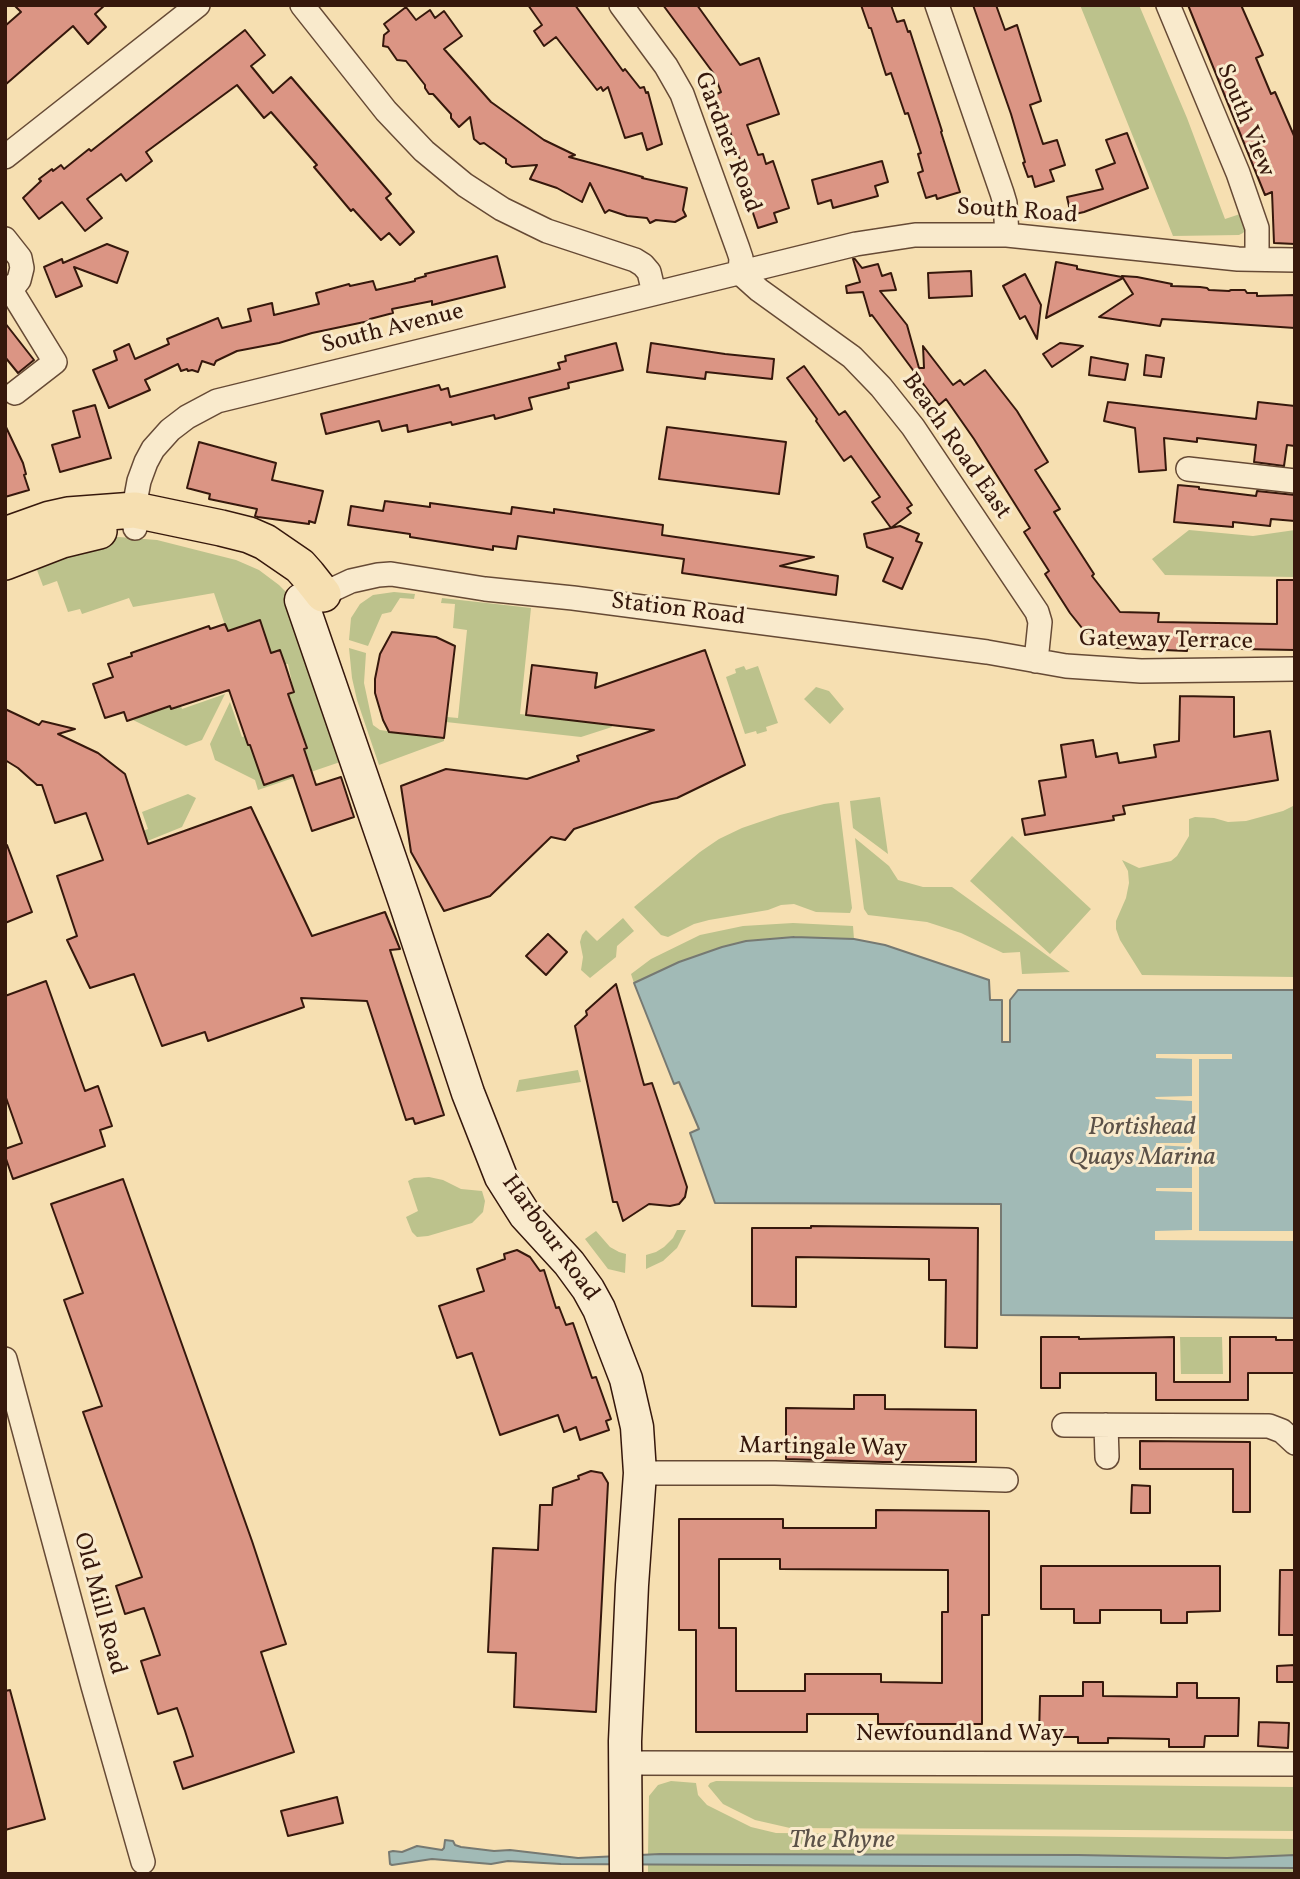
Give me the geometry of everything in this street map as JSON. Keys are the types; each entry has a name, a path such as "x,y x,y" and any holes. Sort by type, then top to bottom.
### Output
{"main road":[{"path":"5,535 68,514 221,527 265,542 300,566 309,575 312,597"},
{"path":"5,562 135,519"}],"street":[{"path":"5,157 198,5"},
{"path":"302,5 386,111 424,151 454,176 490,202 529,223 635,260 649,272 654,293"},
{"name":"Gardner Road","path":"621,5 666,66 682,94 741,258 740,273"},
{"path":"937,5 1002,193 1007,235"},
{"name":"South View","path":"1168,5 1230,150 1252,211 1258,233 1257,259"},
{"name":"South Road","path":"740,273 856,244 928,235 1007,235 1257,259 1295,260"},
{"path":"5,239 20,258 22,268 15,285 7,288 55,362 15,393"},
{"name":"South Avenue","path":"135,519 139,481 153,450 170,430 187,417 217,401 740,273"},
{"name":"Beach Road East","path":"740,273 759,290 852,357 881,387 913,427 1037,612 1040,622 1036,661"},
{"path":"1198,463 1295,481"},
{"name":"Station Road","path":"312,597 364,578 402,575 485,589 714,615 1036,661"},
{"name":"Harbour Road","path":"312,597 326,668 465,1085 501,1177 525,1215 569,1263 588,1289 618,1356 635,1415 640,1473 632,1585 625,1763 626,1874"},
{"name":"Gateway Terrace","path":"1036,661 1066,666 1141,671 1295,669"},
{"name":"Old Mill Road","path":"5,1359 143,1863"},
{"path":"1065,1425 1269,1426 1282,1431 1295,1443"},
{"path":"1106,1425 1107,1458"},
{"name":"Martingale Way","path":"640,1473 775,1473 1006,1480"},
{"name":"Newfoundland Way","path":"625,1763 1295,1764"}],"green space":[{"path":"1080,5 1139,5 1187,118 1225,219 1243,213 1246,229 1243,233 1173,236"},
{"path":"1189,530 1253,536 1295,530 1295,577 1165,575 1152,559"},
{"path":"101,538 157,540 236,560 259,570 279,585 288,594 346,760 258,790 255,780 215,760 210,744 230,702 242,737 245,736 250,745 264,784 311,769 304,749 307,748 286,695 294,692 288,664 285,664 280,650 271,653 260,620 227,631 214,593 133,607 129,598 82,614 80,609 68,612 57,581 43,586 37,570 43,557"},
{"path":"394,592 415,594 414,599 400,598 391,612 382,614 368,646 349,640 351,618 360,604 373,595"},
{"path":"442,598 531,608 520,714 591,722 601,718 604,684 609,695 606,709 612,727 581,737 446,722 447,717 458,718 467,630 453,628 455,604 441,603"},
{"path":"349,648 366,653 364,683 373,725 380,730 444,741 379,765 357,700"},
{"path":"744,666 746,670 758,666 778,723 757,734 756,731 745,734 726,677 736,673 735,669"},
{"path":"816,687 829,691 844,709 830,724 804,699"},
{"path":"225,694 202,740 186,746 131,719 170,706 172,709 181,706 182,709"},
{"path":"188,794 196,798 182,827 145,842 141,832 148,829 142,812"},
{"path":"880,797 888,854 853,828 850,801"},
{"path":"839,802 852,908 850,913 816,912 794,904 781,905 768,910 694,924 668,937 661,935 634,907 719,839 780,815"},
{"path":"1295,805 1295,977 1142,975 1116,929 1116,921 1129,883 1128,871 1122,860 1139,868 1171,861 1189,836 1189,819 1195,817 1228,822 1246,821"},
{"path":"1012,836 1091,909 1050,954 970,881"},
{"path":"855,838 889,866 898,880 923,887 952,887 1070,972 1022,974 1020,952 1003,953 961,933 927,922 868,915 864,909"},
{"path":"623,918 634,931 617,946 616,957 590,978 581,970 582,935 586,930 597,941"},
{"path":"793,923 853,926 854,939 794,937 746,941 679,962 634,983 631,974 651,959 700,935 743,926"},
{"path":"578,1070 581,1082 516,1092 519,1080"},
{"path":"429,1177 443,1180 461,1189 482,1191 485,1201 483,1212 472,1223 417,1237 406,1217 418,1211 408,1181"},
{"path":"677,1230 686,1230 677,1248 663,1261 646,1269 646,1255 664,1247"},
{"path":"596,1231 610,1247 626,1254 625,1273 608,1269 585,1239"},
{"path":"1180,1337 1222,1337 1223,1374 1181,1374"},
{"path":"671,1781 696,1783 698,1795 707,1805 751,1827 776,1833 1295,1839 1295,1855 1227,1858 648,1854 649,1796 658,1785"},
{"path":"716,1781 1295,1787 1295,1831 790,1828 755,1820 723,1804 708,1786"},
{"path":"648,1864 1295,1868 1295,1874 648,1874"}],"water":[{"name":"Portishead Quays Marina","path":"794,937 854,939 885,945 989,980 990,1000 1002,1000 1002,1042 1010,1042 1010,1000 1018,990 1295,990 1295,1318 1001,1315 1001,1204 715,1203 690,1133 699,1129 679,1082 674,1084 634,983 679,962 722,947 746,941"},
{"path":"445,1840 453,1841 461,1847 578,1858 660,1854 1227,1858 1295,1855 1295,1868 561,1864 508,1861 491,1864 432,1859 390,1864 389,1852 402,1852 417,1846 442,1850"}],"pier":[{"path":"1156,1054 1232,1054 1232,1059 1199,1059 1199,1231 1295,1231 1295,1241 1155,1240 1155,1231 1192,1230 1192,1192 1156,1191 1156,1188 1192,1188 1192,1147 1156,1143 1192,1141 1192,1101 1155,1097 1192,1096 1192,1059 1156,1058"}],"building":[{"path":"14,5 105,5 95,14 106,27 88,44 73,26 5,85 5,26 21,12"},
{"path":"528,5 575,5 623,71 625,69 640,88 644,87 646,93 648,92 662,144 647,150 642,133 625,138 608,87 603,91 601,87 597,90 556,37 544,46 534,31 542,25"},
{"path":"663,5 697,5 740,65 759,58 779,114 747,125 758,155 763,154 766,164 773,161 789,208 774,213 777,222 758,228 743,183 746,182 742,172 744,171 728,126 717,120 719,116 713,101 721,92 714,74"},
{"path":"861,5 891,5 897,22 904,20 908,32 910,31 960,192 937,199 936,195 926,198 918,173 923,171 918,154 921,153 908,113 905,114 891,73 886,75"},
{"path":"973,5 996,5 1005,30 1017,25 1041,101 1030,105 1043,144 1057,140 1065,165 1050,170 1054,181 1035,187 1032,176 1028,177 1011,114"},
{"path":"1188,5 1241,5 1263,55 1256,58 1271,94 1275,92 1295,138 1295,244 1274,243 1272,192 1265,195"},
{"path":"406,7 416,20 430,10 435,18 444,11 462,36 444,49 491,102 544,140 575,155 569,157 687,188 683,210 686,216 675,222 656,220 650,223 647,218 627,216 609,210 605,213 590,183 582,202 557,188 530,179 537,165 512,167 506,163 506,159 484,143 480,144 474,139 470,117 459,127 433,94 429,94 406,61 397,60 388,47 383,46 384,35 389,31 384,24"},
{"path":"245,30 265,55 251,66 273,93 291,77 391,194 386,198 414,232 400,245 389,233 381,240 353,209 351,211 314,167 317,165 271,112 264,118 237,85 146,152 152,161 126,181 121,174 87,199 102,218 85,231 62,202 39,219 23,198 41,181 39,179 61,165 64,169 89,149 91,151"},
{"path":"1127,133 1148,188 1071,215 1067,197 1103,189 1096,170 1115,163 1106,140"},
{"path":"882,161 888,182 875,186 878,196 833,208 831,200 818,204 812,180"},
{"path":"107,244 128,252 117,283 74,267 82,286 56,297 44,267 62,259 63,263"},
{"path":"497,256 505,287 432,305 432,301 392,309 393,313 369,321 237,351 216,361 214,365 202,361 198,372 187,369 181,371 178,364 145,380 150,390 109,408 93,370 117,360 114,351 129,344 135,359 169,344 167,339 218,318 222,328 251,321 248,309 272,303 274,315 319,304 316,293 349,284 350,286 373,281 376,290 415,281 426,276 425,274"},
{"path":"853,259 862,268 878,264 882,276 891,273 896,290 880,291 907,325 919,368 924,368 923,346 953,385 960,380 964,385 985,370 1017,411 1048,462 1035,470 1060,509 1054,512 1094,574 1092,576 1120,612 1159,613 1158,622 1277,624 1277,580 1295,580 1295,650 1187,648 1187,651 1117,648 1100,643 1089,631 1086,633 1045,574 1049,571 1024,532 1030,528 946,399 939,405 872,315 870,316 863,292 847,293 846,286 860,282"},
{"path":"1056,262 1077,266 1077,269 1137,277 1172,284 1171,286 1245,290 1247,293 1257,293 1257,296 1295,295 1295,328 1162,319 1160,326 1099,317 1133,294 1123,278 1046,318"},
{"path":"971,271 972,296 929,298 928,273"},
{"path":"1025,274 1041,305 1037,339 1025,316 1020,319 1003,286"},
{"path":"5,323 34,360 18,373 5,357"},
{"path":"616,343 623,370 568,383 569,388 529,398 532,409 495,419 494,415 408,432 407,425 382,431 379,421 326,434 321,414 439,385 441,390 448,388 450,397 560,369 558,363 566,361 565,356"},
{"path":"651,343 774,359 772,379 706,372 705,379 647,372"},
{"path":"1060,343 1083,346 1052,367 1043,354"},
{"path":"1146,355 1164,358 1161,377 1144,375"},
{"path":"1091,357 1128,364 1125,380 1089,375"},
{"path":"804,366 839,415 845,411 912,505 907,508 911,513 891,528 872,502 880,497 851,456 844,461 787,378"},
{"path":"1108,402 1256,419 1258,402 1295,406 1295,446 1287,445 1284,466 1254,462 1256,445 1197,438 1197,442 1164,438 1166,470 1139,472 1135,428 1104,421"},
{"path":"95,405 111,458 60,472 52,445 80,437 73,411"},
{"path":"5,425 23,463 29,490 5,497"},
{"path":"667,427 786,442 779,494 659,479"},
{"path":"199,442 276,463 272,480 323,491 315,523 258,517 255,516 257,509 209,499 210,494 187,488"},
{"path":"1178,485 1256,496 1257,491 1295,495 1295,521 1271,519 1270,526 1233,522 1233,527 1174,522"},
{"path":"385,501 430,507 430,503 511,514 512,507 554,513 554,509 663,525 662,535 814,557 780,566 838,576 836,595 682,573 684,559 518,536 516,549 493,546 493,550 348,525 351,506 383,511"},
{"path":"900,526 919,534 916,541 922,543 902,589 883,581 893,558 867,547 864,534"},
{"path":"260,620 271,653 280,650 285,664 294,692 288,694 307,748 304,749 316,785 341,777 354,817 312,831 293,775 264,785 229,690 127,721 124,712 105,718 93,684 113,677 108,664 132,656 131,653 209,626 210,629 225,624 228,631"},
{"path":"392,632 436,637 455,646 444,738 389,732 383,720 375,693 375,679 380,654"},
{"path":"705,650 745,765 677,798 652,803 574,829 565,840 551,837 490,896 444,911 411,852 401,786 446,769 527,779 579,761 577,756 654,730 526,715 532,665 597,673 595,688"},
{"path":"1180,696 1234,697 1234,737 1270,731 1278,780 1123,806 1125,814 1113,816 1114,820 1025,835 1022,819 1045,815 1039,781 1066,777 1061,745 1093,740 1096,757 1117,753 1119,763 1156,757 1154,745 1179,741"},
{"path":"5,709 39,725 42,721 75,729 58,734 98,753 125,774 148,844 251,807 312,936 385,912 400,949 390,950 444,1115 415,1124 413,1118 406,1120 367,1001 301,998 304,1007 208,1041 205,1032 162,1046 134,974 90,988 67,940 77,936 57,876 103,860 86,813 55,823 42,785 37,785 5,760"},
{"path":"5,845 32,912 5,923"},
{"path":"548,934 567,952 546,975 526,956"},
{"path":"46,981 85,1091 98,1086 112,1126 100,1130 105,1146 13,1179 5,1149 22,1143 5,1095 5,996"},
{"path":"616,984 644,1085 652,1083 687,1187 685,1197 679,1204 649,1204 623,1221 617,1202 613,1202 575,1026 587,1015 586,1011"},
{"path":"123,1179 286,1644 261,1652 294,1752 183,1789 174,1762 193,1756 185,1731 177,1708 158,1714 141,1661 160,1655 144,1608 125,1614 116,1586 142,1577 83,1412 102,1406 64,1300 83,1293 51,1204"},
{"path":"752,1228 978,1228 977,1348 945,1347 946,1280 929,1280 929,1259 796,1257 796,1307 752,1306"},
{"path":"517,1250 530,1257 540,1271 544,1270 556,1308 559,1307 566,1325 573,1323 592,1378 596,1377 611,1419 606,1421 609,1430 580,1440 576,1427 564,1432 558,1415 500,1435 472,1353 457,1358 439,1306 484,1291 477,1269 505,1259 504,1254"},
{"path":"1041,1337 1174,1337 1174,1382 1230,1382 1230,1337 1276,1337 1276,1340 1295,1340 1295,1373 1248,1373 1248,1400 1156,1400 1156,1373 1060,1373 1060,1388 1041,1388"},
{"path":"854,1395 885,1395 885,1409 976,1410 976,1462 786,1459 786,1408 854,1409"},
{"path":"1140,1441 1250,1442 1250,1512 1233,1512 1233,1469 1140,1469"},
{"path":"591,1471 602,1473 608,1483 596,1712 514,1707 516,1653 488,1652 493,1548 538,1550 540,1505 552,1505 553,1488 579,1479 578,1476"},
{"path":"1132,1485 1150,1486 1150,1513 1131,1513"},
{"path":"876,1510 989,1511 989,1615 982,1615 982,1724 878,1724 878,1714 807,1714 807,1732 696,1732 696,1630 679,1630 679,1519 783,1519 783,1528 876,1528","holes":["719,1559 780,1559 780,1569 948,1570 948,1612 942,1612 942,1683 881,1682 881,1674 805,1674 805,1691 736,1691 736,1628 719,1628"]},
{"path":"1041,1566 1220,1566 1220,1611 1187,1612 1187,1623 1161,1623 1161,1610 1100,1610 1100,1623 1074,1623 1074,1609 1041,1609"},
{"path":"1280,1570 1295,1570 1295,1635 1279,1635"},
{"path":"1295,1665 1295,1682 1277,1682 1277,1666"},
{"path":"1083,1682 1103,1682 1103,1696 1177,1697 1177,1683 1197,1683 1197,1698 1239,1698 1238,1736 1205,1736 1204,1747 1169,1747 1169,1739 1108,1738 1108,1743 1078,1743 1078,1737 1039,1737 1040,1696 1083,1696"},
{"path":"10,1690 45,1819 5,1830 5,1691"},
{"path":"1259,1722 1289,1723 1288,1748 1258,1746"},
{"path":"337,1797 343,1823 288,1836 281,1811"}],"water label":[{"name":"The Rhyne","path":"842,1842"}]}
